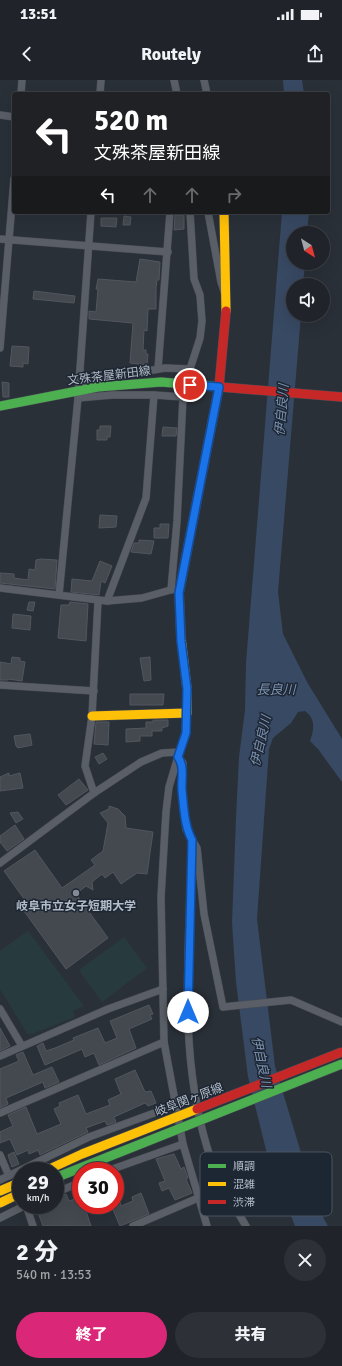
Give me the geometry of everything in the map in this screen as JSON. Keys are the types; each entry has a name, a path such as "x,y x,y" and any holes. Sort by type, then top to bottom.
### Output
{"main road":[{"path":"92,716 187,713 187,689 175,589 219,387 227,300 224,214"},
{"name":"文殊茶屋新田線","path":"0,406 78,391 125,384 161,382 342,397"},
{"name":"岐阜関ヶ原線","path":"64,1162 342,1052"},
{"name":"岐阜関ヶ原線","path":"64,1174 342,1064"},
{"path":"0,1191 12,1186"},
{"path":"1,1202 12,1198"}],"street":[{"path":"21,92 22,80"},
{"path":"100,92 101,80"},
{"path":"174,80 177,92"},
{"path":"204,80 207,92"},
{"path":"0,115 12,117"},
{"path":"0,348 12,199"},
{"path":"59,595 78,391 91,214"},
{"path":"158,369 170,214"},
{"path":"78,391 158,369 190,369 200,338 202,321 200,295 194,279 190,214"},
{"path":"209,214 212,226 221,282 227,300"},
{"path":"0,239 168,252"},
{"path":"0,588 107,602 142,598 175,589 183,396 112,395 78,391"},
{"path":"107,602 146,498 154,395"},
{"path":"94,793 84,766 92,716 98,601"},
{"path":"0,684 94,691"},
{"path":"187,713 186,733 169,787 166,812 161,897 164,1042 183,1144 200,1204"},
{"path":"0,863 94,793 141,762 162,753 179,754"},
{"path":"179,754 182,763 182,789 186,829 197,848 204,914 223,1007 291,1000 342,1022"},
{"path":"192,840 188,997 189,1042 192,1076 209,1152"},
{"path":"0,1056 108,1009 163,989"},
{"path":"0,1009 22,1046"},
{"path":"0,1113 164,1042"},
{"path":"0,1180 89,1137 176,1105"},
{"path":"124,1165 183,1144"},
{"path":"0,1155 9,1176"},
{"path":"133,1226 198,1198"},
{"path":"0,1218 12,1212"},
{"path":"29,1214 33,1226"},
{"path":"204,1216 207,1226"},
{"path":"240,1216 246,1226"}],"green space":[{"path":"28,931 84,1006 73,1011 75,1017 32,1034 27,1033 0,989 0,951"},
{"path":"124,937 147,968 102,1002 79,970"}],"water":[{"path":"283,80 302,80 304,92 284,92"},
{"name":"長良川","path":"282,214 309,214 308,226 286,226 286,270 304,270 304,278 286,278 286,322 300,322 278,592 283,634 307,682 342,739 342,782 318,749 310,741 313,725 309,714 305,711 298,712 291,723 273,738 269,749 257,919 275,1066 301,1152 267,1152 248,1077 236,982 232,923 239,757 245,710 246,663"},
{"name":"長良川","path":"291,1216 322,1216 328,1226 295,1226"}],"building":[{"path":"175,215 184,215 184,229 174,230"},
{"path":"124,216 131,217 130,225 123,225"},
{"path":"101,218 117,218 116,227 101,226"},
{"path":"140,259 160,262 159,280 157,280 156,288 156,309 148,309 147,331 144,330 143,350 146,350 146,354 148,354 147,365 130,363 133,323 89,319 89,311 96,312 98,289 96,289 98,279 136,282"},
{"path":"34,291 75,296 74,303 33,299"},
{"path":"12,346 29,347 28,364 23,363 23,367 10,366"},
{"path":"2,382 9,383 9,397 3,397"},
{"path":"100,426 111,426 110,437 107,437 107,440 97,440 97,430 100,430"},
{"path":"163,427 177,428 176,436 162,436"},
{"path":"100,515 117,516 116,527 99,528"},
{"path":"160,524 169,524 168,538 154,538 154,528 160,528"},
{"path":"139,540 154,541 151,554 131,552 134,543 139,543"},
{"path":"36,560 57,560 55,589 0,583 0,573 14,574 14,578 28,580 29,569 35,570"},
{"path":"100,561 112,566 105,583 101,581 99,595 71,592 72,579 92,581"},
{"path":"29,602 35,602 33,611 27,610"},
{"path":"70,602 88,604 86,641 58,638 61,605 69,605"},
{"path":"13,614 31,616 30,630 12,628"},
{"path":"12,657 20,658 20,661 25,662 22,681 8,679 0,680 0,662 11,664"},
{"path":"150,657 151,680 144,681 140,658"},
{"path":"130,694 164,694 163,705 130,705"},
{"path":"153,720 168,720 168,726 162,728 162,731 152,731 152,736 140,736 140,741 126,742 126,729 146,728 146,722 153,722"},
{"path":"96,722 109,722 108,745 94,744"},
{"path":"30,734 32,745 18,748 16,746 14,736"},
{"path":"103,753 107,759 99,764 95,757"},
{"path":"9,773 9,776 20,773 23,788 0,791 0,777"},
{"path":"79,779 88,790 66,805 58,795"},
{"path":"109,806 118,809 125,816 126,828 153,832 147,874 137,873 121,884 113,872 105,878 102,874 92,882 93,890 86,886 76,894 108,938 66,969 24,911 30,907 4,871 35,850 62,888 95,865 91,860 103,851 108,823 100,813 109,809"},
{"path":"18,812 23,819 16,823 10,813"},
{"path":"15,825 24,839 7,851 0,842 0,836"},
{"path":"149,1005 153,1014 150,1015 152,1019 129,1029 136,1048 99,1065 94,1053 85,1057 82,1049 45,1065 37,1046 43,1043 46,1051 74,1040 73,1038 98,1028 105,1043 117,1038 110,1021"},
{"path":"0,1028 10,1046 0,1051"},
{"path":"23,1052 33,1075 52,1067 59,1082 45,1088 43,1082 6,1098 8,1104 0,1108 0,1069 19,1061 16,1055"},
{"path":"135,1070 145,1092 151,1091 156,1103 148,1106 145,1103 114,1117 116,1122 107,1125 105,1121 86,1128 88,1132 40,1155 38,1150 29,1154 28,1150 17,1155 10,1139 0,1143 0,1132 13,1126 8,1115 26,1107 37,1134 61,1124 54,1109 60,1106 59,1103 78,1095 86,1114 110,1105 108,1100 121,1094 115,1079"},
{"path":"14,1152 18,1162 12,1162 12,1167 8,1155"},
{"path":"174,1154 181,1169 184,1167 188,1178 186,1179 192,1193 175,1200 169,1188 162,1191 159,1183 165,1181 156,1159"},
{"path":"141,1193 149,1214 120,1226 115,1214 124,1214 124,1205 133,1201 132,1197"},
{"path":"66,1194 69,1201 72,1200 72,1214 87,1214 91,1226 43,1226 39,1214 64,1214 64,1195"}],"traffic: fast":[{"path":"0,406 98,387 161,382 221,387"},
{"path":"64,1174 342,1064"}],"traffic: slow":[{"path":"224,214 226,311"},
{"path":"92,716 187,713 187,689 181,637"},
{"path":"64,1162 197,1109"},
{"path":"0,1191 12,1186"},
{"path":"0,1203 12,1197"}],"traffic: jam":[{"path":"181,637 179,593 219,387 226,311"},
{"path":"221,387 342,397"},
{"path":"197,1109 342,1052"}],"place":[{"name":"岐阜市立女子短期大学","path":"76,893"}],"route":[{"path":"188,1012 192,840 186,829 182,789 182,763 178,757 186,733 187,713 187,689 181,641 179,593 180,581 201,485 219,387 190,385"}],"water label":[{"name":"伊自良川","path":"282,410"},
{"name":"伊自良川","path":"261,741"},
{"name":"伊自良川","path":"261,1062"}]}
